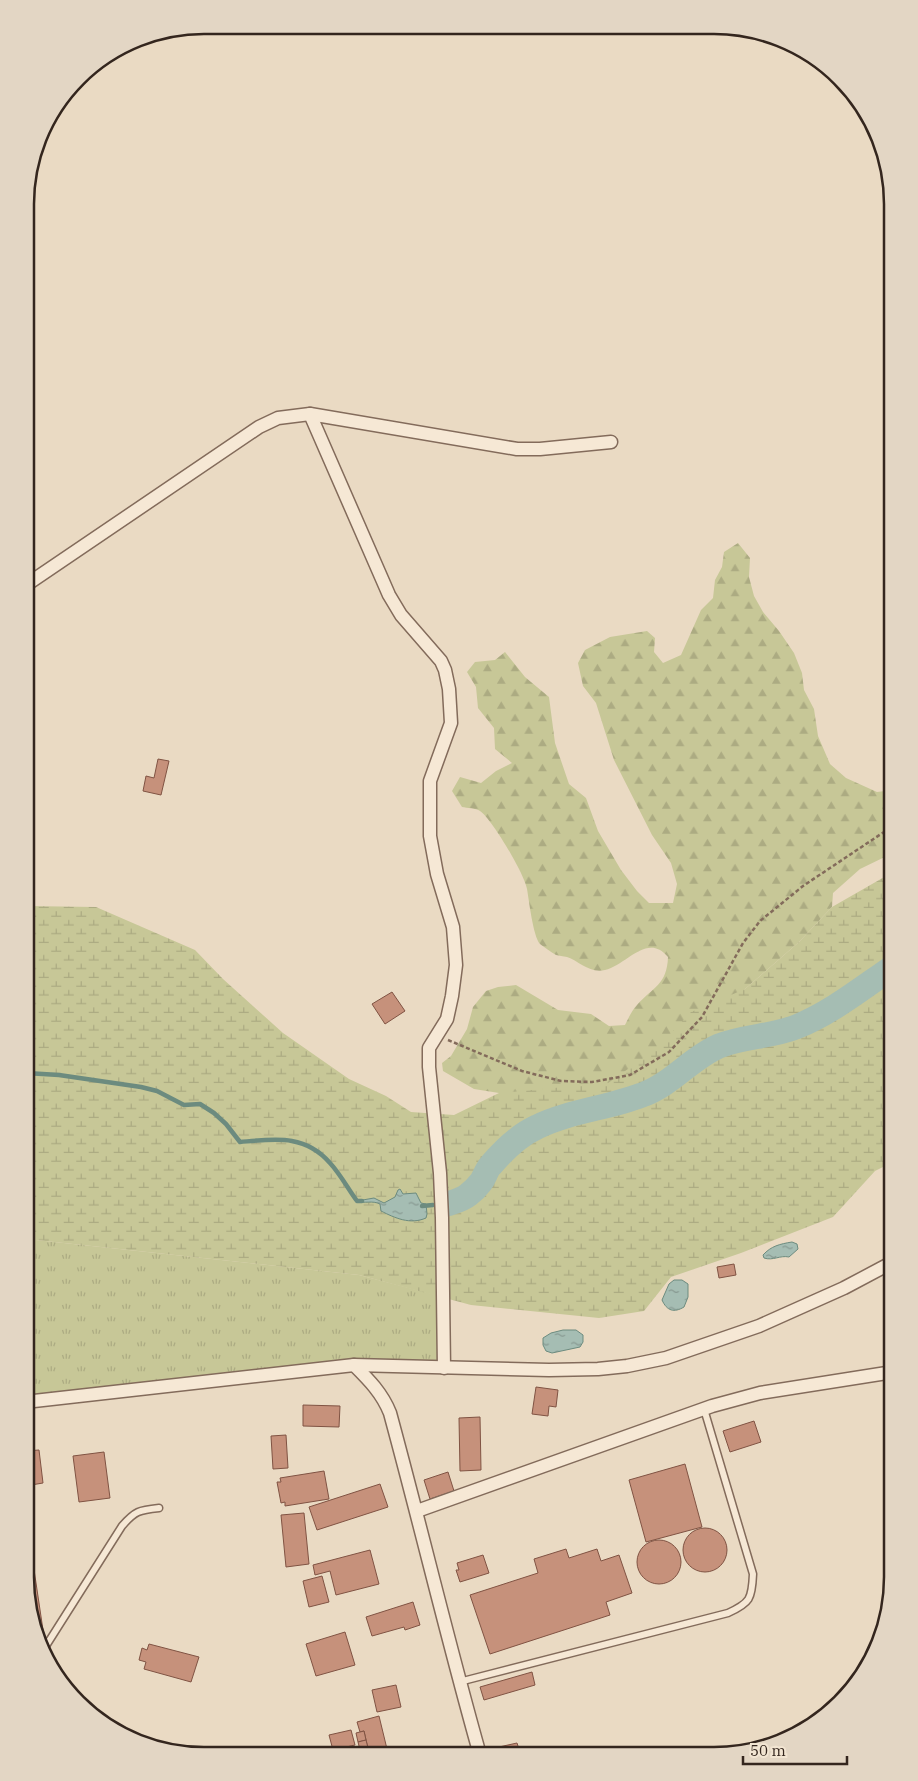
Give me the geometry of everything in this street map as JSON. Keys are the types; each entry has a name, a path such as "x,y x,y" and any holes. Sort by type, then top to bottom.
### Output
{"street":[{"path":"310,414 394,604 401,615 441,661 449,689 450,724 430,781 430,836 437,874 453,927 456,965 447,1019 429,1048 429,1067 442,1209 444,1368"},
{"path":"34,580 260,427 278,418 310,414 517,449 540,449 611,442"},
{"path":"34,1401 354,1365 549,1370 598,1369 666,1358 759,1326 844,1288 884,1267"},
{"path":"354,1365 375,1386 385,1400 390,1413 417,1511 459,1682 478,1747"},
{"path":"417,1511 704,1409 760,1393 884,1373"}],"lane":[{"path":"459,1682 728,1612 743,1606 750,1598 753,1574 704,1409"},
{"path":"48,1643 122,1526 132,1515 140,1510 159,1508"}],"path":[{"path":"434,1040 446,1040 457,1043 483,1056 522,1071 561,1082 592,1082 630,1075 670,1052 702,1017 742,943 760,921 803,886 884,832"}],"green space":[{"path":"738,543 750,558 749,577 754,596 763,612 794,653 802,673 804,690 814,709 818,736 830,764 846,778 877,792 884,791 884,857 860,869 833,893 832,907 799,942 745,989 626,1083 546,1095 499,1093 474,1089 443,1071 442,1063 451,1056 467,1029 473,1007 486,991 498,987 516,985 558,1010 591,1014 609,1026 625,1025 635,1007 662,980 668,957 660,950 645,949 613,967 600,971 590,969 567,957 556,955 540,944 533,926 525,882 507,848 485,816 478,810 462,807 452,791 460,777 481,783 496,771 512,763 495,749 494,728 478,708 476,687 467,672 475,662 495,660 505,652 525,677 549,697 555,743 569,784 586,798 598,831 621,870 637,891 649,903 673,903 677,884 671,863 652,835 614,760 596,703 583,686 578,663 585,650 610,637 647,631 655,638 654,652 663,663 681,655 701,610 713,598 715,580 722,567 724,552"},
{"path":"884,877 884,1166 875,1171 833,1217 741,1253 671,1277 644,1311 599,1318 471,1305 359,1275 34,1240 34,906 96,907 195,950 223,979 283,1033 349,1079 386,1096 411,1112 454,1115 499,1093 608,1083 655,1050 691,1012 745,989 799,942 832,907"},
{"path":"34,1240 359,1275 440,1296 441,1371 361,1368 34,1405"}],"water":[{"path":"400,1189 403,1194 416,1193 421,1203 426,1204 426,1218 414,1221 403,1220 381,1211 380,1204 357,1201 374,1198 384,1203 395,1197"},
{"path":"792,1242 797,1244 798,1249 789,1257 764,1258 763,1255 773,1247"},
{"path":"674,1280 682,1280 688,1284 688,1297 684,1307 671,1310 666,1307 662,1300 669,1284"},
{"path":"563,1330 576,1330 583,1335 583,1342 580,1347 552,1353 546,1351 543,1345 543,1338 551,1333"}],"building":[{"path":"158,759 169,761 161,795 143,791 146,776 154,778"},
{"path":"392,992 405,1011 385,1024 372,1004"},
{"path":"734,1264 736,1275 719,1278 717,1267"},
{"path":"536,1387 558,1390 556,1407 549,1406 548,1416 532,1414"},
{"path":"303,1405 340,1406 339,1427 303,1426"},
{"path":"480,1417 481,1470 460,1471 459,1418"},
{"path":"754,1421 761,1442 730,1452 723,1431"},
{"path":"286,1435 288,1468 273,1469 271,1436"},
{"path":"34,1450 39,1450 43,1483 34,1484"},
{"path":"104,1452 110,1498 79,1502 73,1456"},
{"path":"685,1464 702,1527 646,1542 629,1480"},
{"path":"324,1471 329,1499 285,1506 285,1502 281,1503 277,1482 281,1482 280,1478"},
{"path":"448,1472 454,1491 430,1499 424,1480"},
{"path":"380,1484 388,1507 317,1530 309,1507"},
{"path":"304,1513 309,1564 286,1567 281,1515"},
{"path":"705,1528 717,1532 723,1538 727,1550 723,1562 717,1568 705,1572 693,1568 687,1562 683,1550 687,1538 693,1532"},
{"path":"659,1540 671,1544 677,1550 681,1562 677,1574 671,1580 659,1584 647,1580 641,1574 637,1562 641,1550 647,1544"},
{"path":"566,1549 569,1558 597,1549 601,1561 619,1555 632,1593 606,1602 610,1615 490,1654 470,1595 538,1573 534,1559"},
{"path":"370,1550 379,1584 336,1595 330,1571 315,1575 313,1565"},
{"path":"483,1555 489,1573 460,1582 456,1570 459,1570 457,1563"},
{"path":"34,1570 43,1630 35,1599"},
{"path":"322,1576 329,1602 309,1607 303,1581"},
{"path":"413,1602 420,1625 405,1630 404,1627 372,1636 366,1617"},
{"path":"345,1632 355,1665 316,1676 306,1644"},
{"path":"149,1644 199,1657 191,1682 144,1669 146,1662 139,1660 142,1648 147,1650"},
{"path":"532,1672 535,1685 484,1700 480,1687"},
{"path":"396,1685 401,1707 377,1712 372,1690"},
{"path":"379,1716 387,1747 368,1747 364,1731 360,1732 357,1722"},
{"path":"351,1730 355,1745 332,1747 329,1735"},
{"path":"364,1731 366,1740 358,1742 356,1733"},
{"path":"366,1740 368,1747 359,1747 358,1742"},
{"path":"517,1743 518,1747 499,1747"}],"waterway":[{"path":"447,1204 458,1201 471,1192 481,1182 489,1167 501,1154 530,1130 563,1117 652,1091 709,1051 738,1040 777,1033 796,1027 822,1015 884,973"},
{"path":"34,1073 59,1075 141,1087 157,1091 184,1105 200,1104 226,1124 240,1142 289,1140 310,1147 338,1172 357,1201 362,1201"},
{"path":"422,1206 433,1205"}]}
